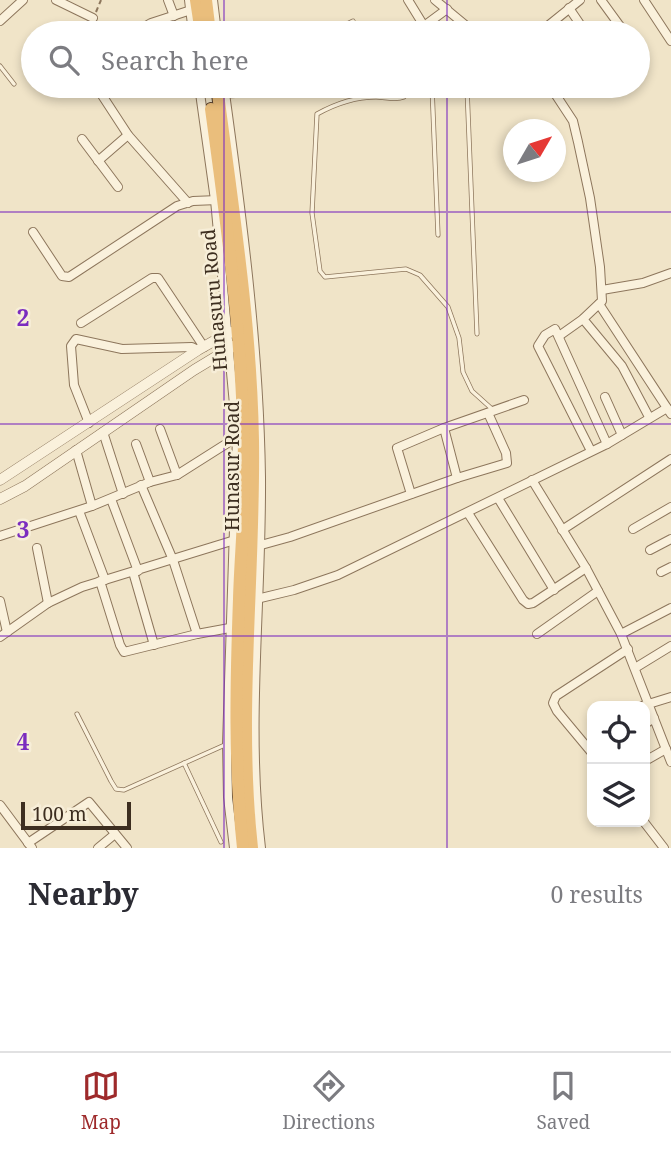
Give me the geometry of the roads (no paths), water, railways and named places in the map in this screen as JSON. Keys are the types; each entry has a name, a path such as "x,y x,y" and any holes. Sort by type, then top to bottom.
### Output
{"highway":[{"path":"206,0 209,21"},
{"name":"Hunasuru Road","path":"209,98 237,338 246,544 235,627 232,744 243,848"},
{"name":"Hunasur Road","path":"222,98 237,232 237,338 253,437 246,544 252,600 246,710 247,799 252,848"}],"street":[{"path":"0,21 23,0"},
{"path":"56,0 93,18"},
{"path":"168,0 174,16"},
{"path":"158,21 174,16 193,5 190,0"},
{"path":"213,0 216,21"},
{"path":"408,0 421,21"},
{"path":"553,21 580,0"},
{"path":"601,0 616,21"},
{"path":"644,0 671,41"},
{"path":"428,21 443,3 462,21"},
{"path":"569,8 578,21"},
{"path":"104,98 128,135 188,203"},
{"path":"33,232 62,276 69,277 161,215 188,203 219,200 201,98"},
{"path":"222,98 246,247 259,395 246,544"},
{"path":"558,98 573,121 578,142 590,198 602,290 602,300 583,319 559,336"},
{"path":"98,161 128,135"},
{"path":"82,139 118,187"},
{"path":"602,290 643,283 671,273"},
{"path":"80,323 152,278 158,278 201,349"},
{"path":"261,848 254,797 252,600 338,575 607,444 649,417 669,411 599,303"},
{"path":"583,319 622,366 649,417"},
{"path":"591,451 538,346 545,335 555,329 607,444"},
{"path":"0,480 201,349 237,338"},
{"path":"0,499 25,486 237,338"},
{"path":"89,423 74,385 71,346 76,339 122,349 201,349"},
{"path":"605,397 622,435"},
{"path":"411,494 397,448 524,400"},
{"path":"0,601 3,634 48,603 102,581 246,544 507,463 491,412"},
{"path":"444,428 457,478"},
{"path":"160,429 177,475"},
{"path":"103,432 123,494"},
{"path":"0,536 79,511 145,484 177,475 240,437"},
{"path":"136,444 145,484 197,634"},
{"path":"76,450 92,506"},
{"path":"562,530 671,458"},
{"path":"532,480 586,568 621,634 635,668 644,701"},
{"path":"498,498 554,590"},
{"path":"111,499 135,572 154,645"},
{"path":"633,530 671,507"},
{"path":"79,511 121,650 124,652 235,627"},
{"path":"468,513 528,604 533,604 586,568"},
{"path":"650,550 671,539"},
{"path":"37,548 48,603"},
{"path":"661,572 671,567"},
{"path":"537,634 598,591"},
{"path":"621,634 671,608"},
{"path":"635,668 671,646"},
{"path":"587,740 557,711 553,702 556,696 628,649"},
{"path":"650,703 671,697"},
{"path":"650,712 671,762"},
{"path":"650,721 654,718"},
{"path":"232,744 228,797 234,848"},
{"path":"650,758 666,749"},
{"path":"0,805 30,845 89,803 127,848"},
{"path":"648,827 664,848"},
{"path":"98,848 115,834"}],"lane":[{"path":"0,66 14,84"},
{"path":"366,98 332,105 317,114 312,213 320,271 325,277 406,270 420,275 447,307 459,338 463,372 472,391 491,412"},
{"path":"432,98 438,235"},
{"path":"467,98 477,334"},
{"path":"78,714 117,789 124,790 232,744"},
{"path":"184,763 221,842"}]}
